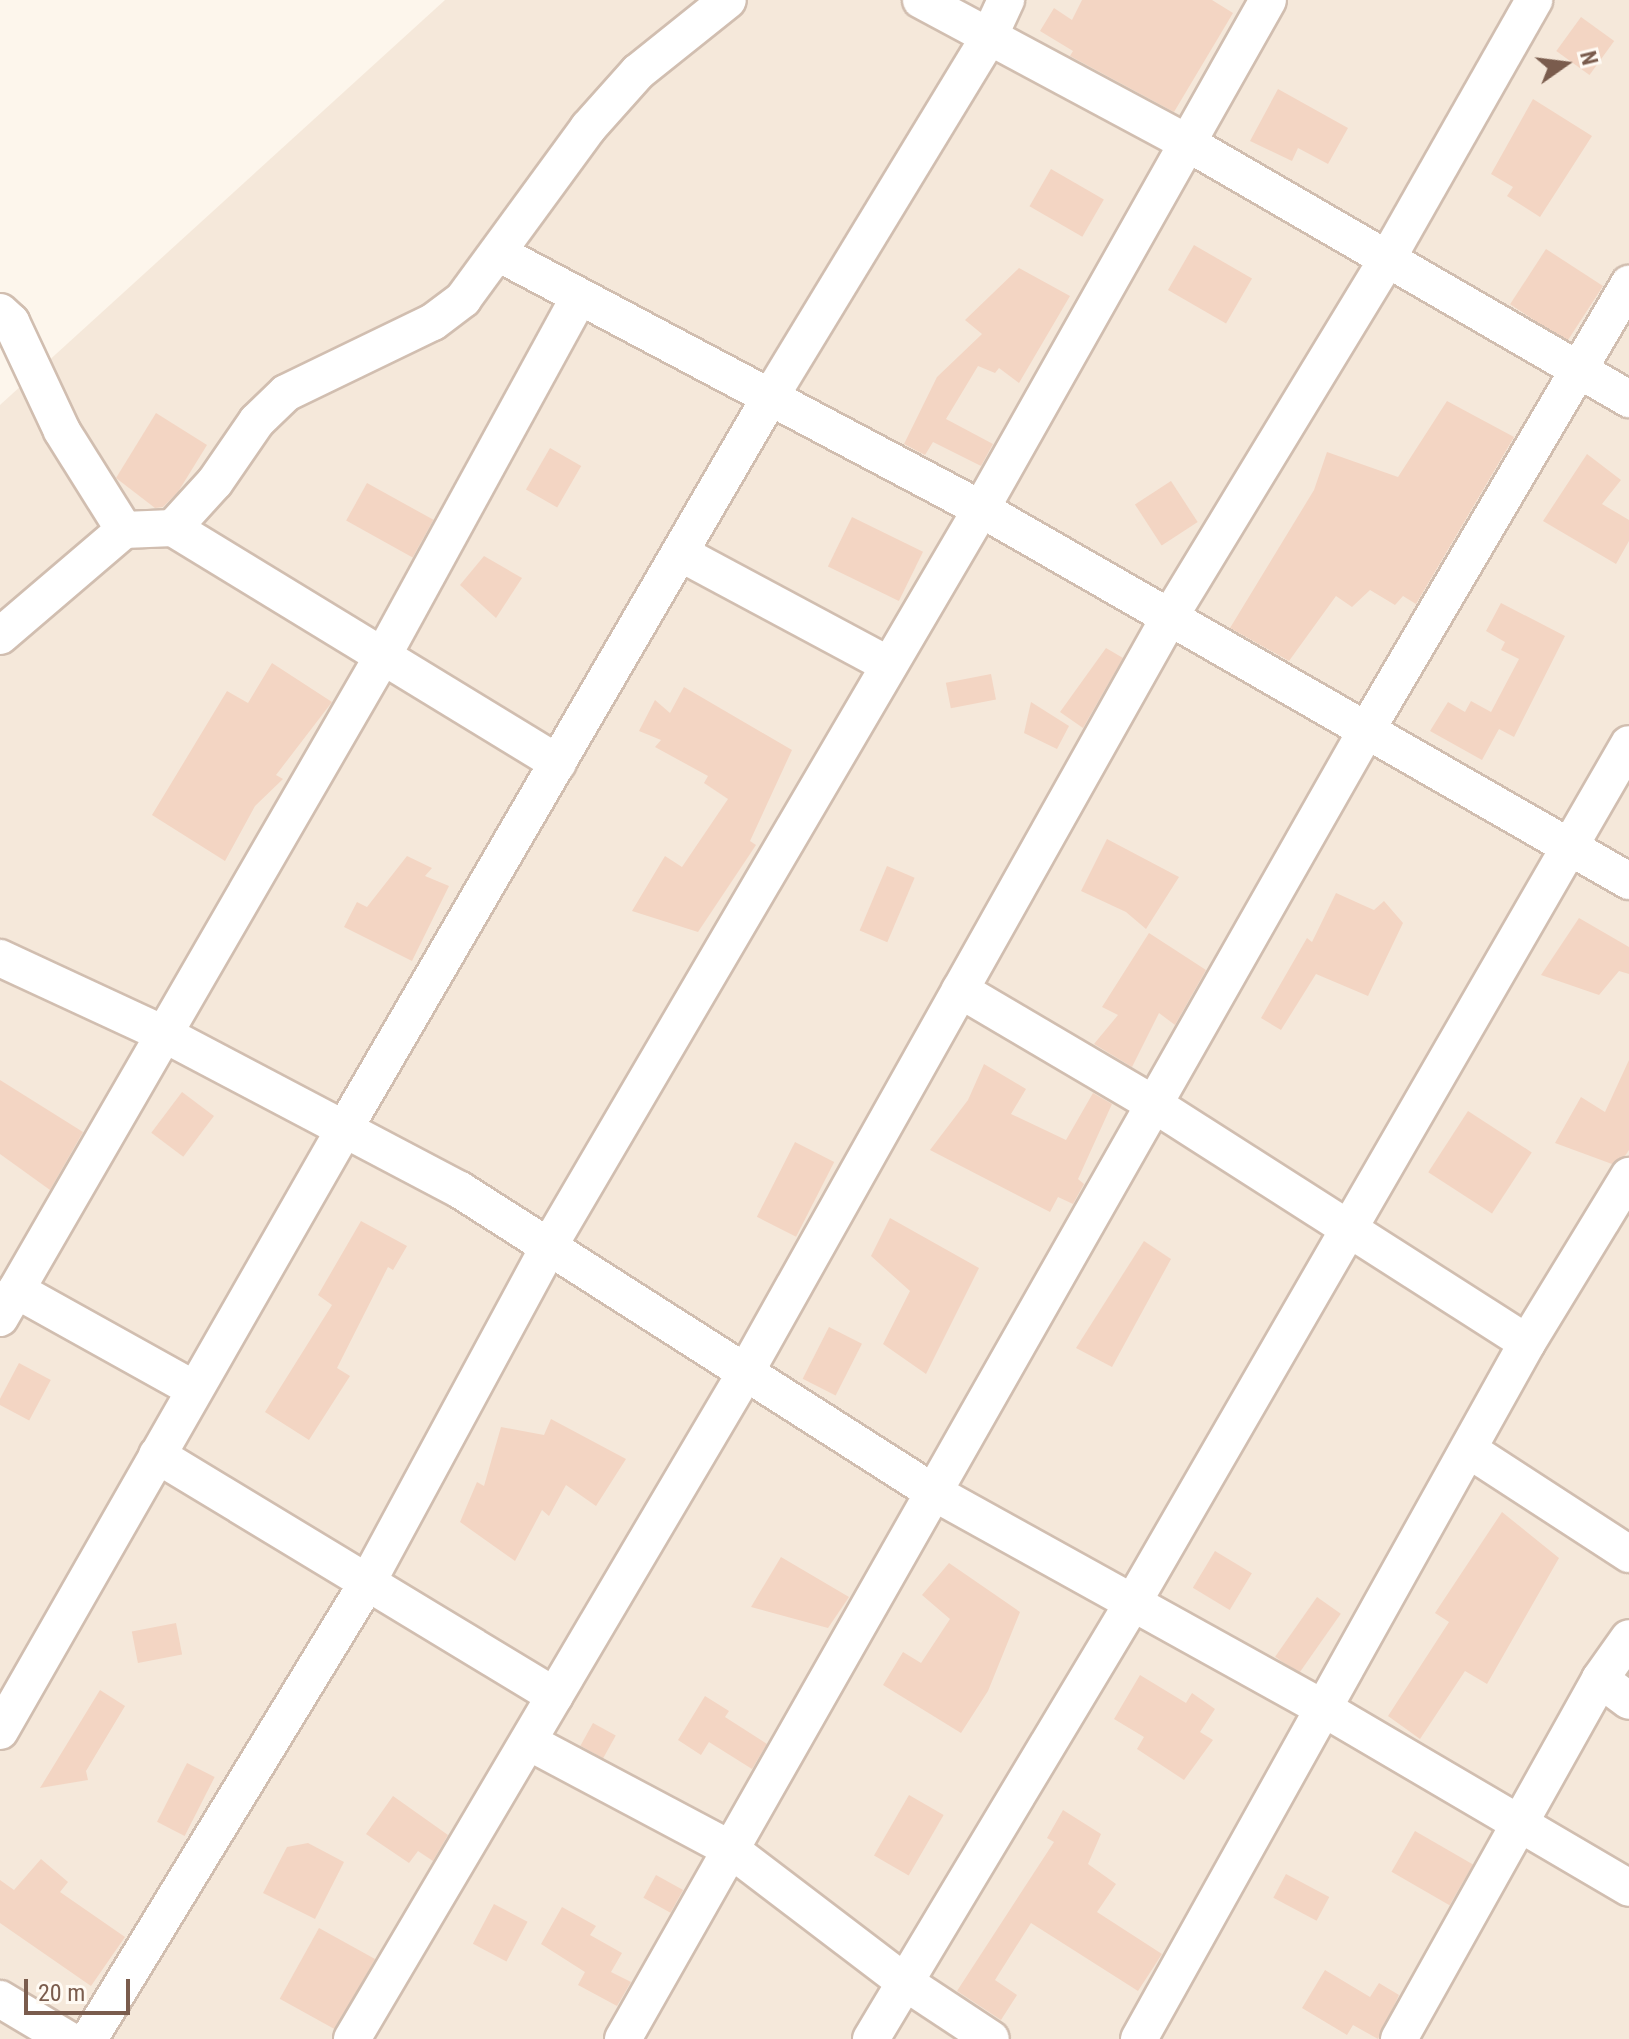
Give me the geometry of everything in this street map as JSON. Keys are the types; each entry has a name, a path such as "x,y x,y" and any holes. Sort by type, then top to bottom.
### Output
{"street":[{"path":"173,528 215,482 257,421 286,393 433,322 463,299 588,128 638,72 728,0"},
{"path":"921,0 988,39 1189,144 1386,261 1629,399"},
{"path":"0,1731 346,1126 769,399 988,39 1006,0"},
{"path":"89,2039 367,1583 549,1246 981,509 1268,0"},
{"path":"352,2039 744,1375 1169,618 1386,261 1534,0"},
{"path":"498,253 981,509 1629,881"},
{"path":"623,2039 1152,1103 1629,284"},
{"path":"194,1389 8,1304 381,659 579,297"},
{"path":"0,312 28,352 62,431 124,530"},
{"path":"0,636 124,530 173,528 381,659 558,763"},
{"path":"680,553 889,665"},
{"path":"871,2039 903,1981 1132,1604 1347,1226 1629,744"},
{"path":"0,958 164,1034 346,1126 549,1246 744,1375 933,1492 1321,1707 1518,1826 1629,1888"},
{"path":"960,990 1152,1103 1527,1343"},
{"path":"1139,2039 1321,1707 1527,1343 1629,1176"},
{"path":"1469,1450 1629,1554"},
{"path":"157,1455 555,1696"},
{"path":"1399,2039 1600,1679 1629,1638"},
{"path":"1600,1679 1629,1701"},
{"path":"529,1742 730,1849 903,1981 991,2039"},
{"path":"0,1999 67,2039"}],"shaded area":[{"path":"445,0 1629,0 1629,2039 0,2039 0,405"}],"building":[{"path":"1082,0 1212,0 1233,13 1174,112 1070,56 1073,51 1040,31 1054,8 1072,20"},
{"path":"1581,17 1614,41 1589,75 1556,51"},
{"path":"1278,89 1348,128 1328,164 1298,148 1292,161 1250,141"},
{"path":"1533,99 1592,136 1540,217 1507,196 1513,187 1491,174"},
{"path":"1051,169 1104,200 1082,237 1030,206"},
{"path":"1194,245 1252,278 1226,324 1168,290"},
{"path":"1546,249 1603,286 1567,341 1510,304"},
{"path":"1019,268 1070,296 1019,383 999,368 995,373 978,366 946,419 993,444 981,466 933,442 925,455 904,444 937,377 982,334 965,320"},
{"path":"1447,401 1514,437 1416,604 1403,596 1395,605 1370,590 1352,607 1336,596 1289,661 1230,628 1314,490 1327,452 1398,477"},
{"path":"156,413 207,445 178,492 163,507 155,508 116,478"},
{"path":"550,448 581,466 557,508 526,490"},
{"path":"1587,454 1621,480 1602,504 1629,520 1629,541 1616,564 1543,521"},
{"path":"1171,481 1198,522 1162,546 1135,504"},
{"path":"367,483 433,520 413,557 346,521"},
{"path":"852,517 923,552 899,601 828,566"},
{"path":"484,556 522,578 496,618 460,585"},
{"path":"1501,603 1565,636 1514,737 1499,729 1482,760 1430,731 1448,702 1465,712 1471,701 1491,712 1519,659 1501,650 1505,642 1486,631"},
{"path":"1106,648 1123,658 1083,728 1060,712"},
{"path":"272,663 332,702 276,775 283,779 255,806 225,861 152,815 227,691 248,703"},
{"path":"991,674 996,700 951,708 946,683"},
{"path":"684,687 792,750 750,841 756,845 698,932 632,911 665,856 682,867 728,799 704,783 708,776 655,747 661,740 639,731 655,700 670,713"},
{"path":"1031,702 1069,726 1057,749 1024,733"},
{"path":"1107,839 1179,877 1146,929 1126,912 1081,891"},
{"path":"407,856 432,868 425,876 449,886 412,961 344,927 357,902 367,907"},
{"path":"887,866 915,878 887,942 860,930"},
{"path":"1336,893 1374,910 1384,901 1403,923 1368,996 1316,974 1281,1030 1261,1018 1307,938 1312,942"},
{"path":"1579,918 1629,947 1629,974 1619,971 1599,995 1541,975"},
{"path":"1149,933 1206,970 1175,1025 1159,1013 1132,1067 1094,1044 1118,1015 1102,1007"},
{"path":"1629,1060 1629,1150 1625,1156 1612,1164 1555,1143 1581,1097 1605,1112"},
{"path":"984,1064 1026,1089 1011,1114 1066,1140 1093,1093 1112,1104 1078,1179 1084,1184 1073,1204 1058,1197 1050,1212 930,1150 968,1100"},
{"path":"0,1080 83,1132 50,1190 0,1154"},
{"path":"182,1092 214,1116 183,1157 151,1133"},
{"path":"1468,1111 1532,1152 1492,1214 1428,1172"},
{"path":"795,1142 834,1162 796,1237 757,1217"},
{"path":"890,1218 979,1268 926,1374 883,1344 910,1291 871,1256"},
{"path":"361,1221 407,1246 393,1270 388,1267 337,1368 350,1376 309,1440 265,1412 332,1305 318,1295"},
{"path":"1144,1241 1171,1259 1112,1367 1076,1348"},
{"path":"829,1327 862,1344 836,1395 803,1379"},
{"path":"19,1363 51,1380 29,1421 0,1405 0,1399"},
{"path":"551,1419 626,1459 596,1506 566,1485 549,1516 542,1510 515,1561 460,1522 477,1482 484,1486 501,1427 544,1435"},
{"path":"1502,1512 1559,1558 1487,1684 1465,1671 1420,1739 1388,1716 1449,1622 1435,1613"},
{"path":"1215,1551 1252,1573 1230,1610 1193,1588"},
{"path":"781,1557 849,1597 828,1628 751,1607"},
{"path":"949,1563 1020,1612 988,1691 961,1733 883,1685 903,1652 921,1663 950,1619 922,1595"},
{"path":"1317,1597 1341,1614 1299,1673 1275,1657"},
{"path":"176,1623 182,1654 138,1663 132,1632"},
{"path":"1140,1675 1186,1703 1192,1693 1215,1709 1200,1732 1213,1740 1184,1780 1137,1749 1144,1737 1114,1719"},
{"path":"100,1690 125,1706 86,1771 88,1780 40,1788"},
{"path":"705,1696 729,1711 725,1717 767,1744 752,1769 709,1742 701,1755 678,1740"},
{"path":"593,1723 616,1736 603,1758 580,1746"},
{"path":"187,1763 215,1777 185,1836 157,1822"},
{"path":"909,1795 944,1815 909,1876 874,1856"},
{"path":"393,1796 448,1835 433,1861 418,1851 409,1863 366,1834"},
{"path":"1063,1810 1101,1834 1088,1864 1116,1884 1097,1912 1162,1954 1138,1991 1031,1923 995,1980 1017,1995 1001,2020 957,1991 1054,1842 1047,1838"},
{"path":"1415,1831 1473,1864 1450,1905 1392,1872"},
{"path":"308,1843 344,1862 315,1919 263,1893 287,1847"},
{"path":"41,1859 68,1882 60,1892 125,1937 91,1986 0,1923 0,1880 14,1890"},
{"path":"1286,1874 1329,1897 1317,1921 1273,1898"},
{"path":"656,1875 683,1890 671,1913 643,1898"},
{"path":"494,1904 528,1922 506,1962 473,1944"},
{"path":"562,1907 596,1926 590,1935 622,1953 611,1972 631,1982 617,2006 578,1985 585,1972 541,1944"},
{"path":"319,1928 375,1959 336,2030 280,1999"},
{"path":"1325,1970 1370,1997 1379,1983 1399,1995 1378,2039 1353,2025 1347,2035 1302,2008"}]}
